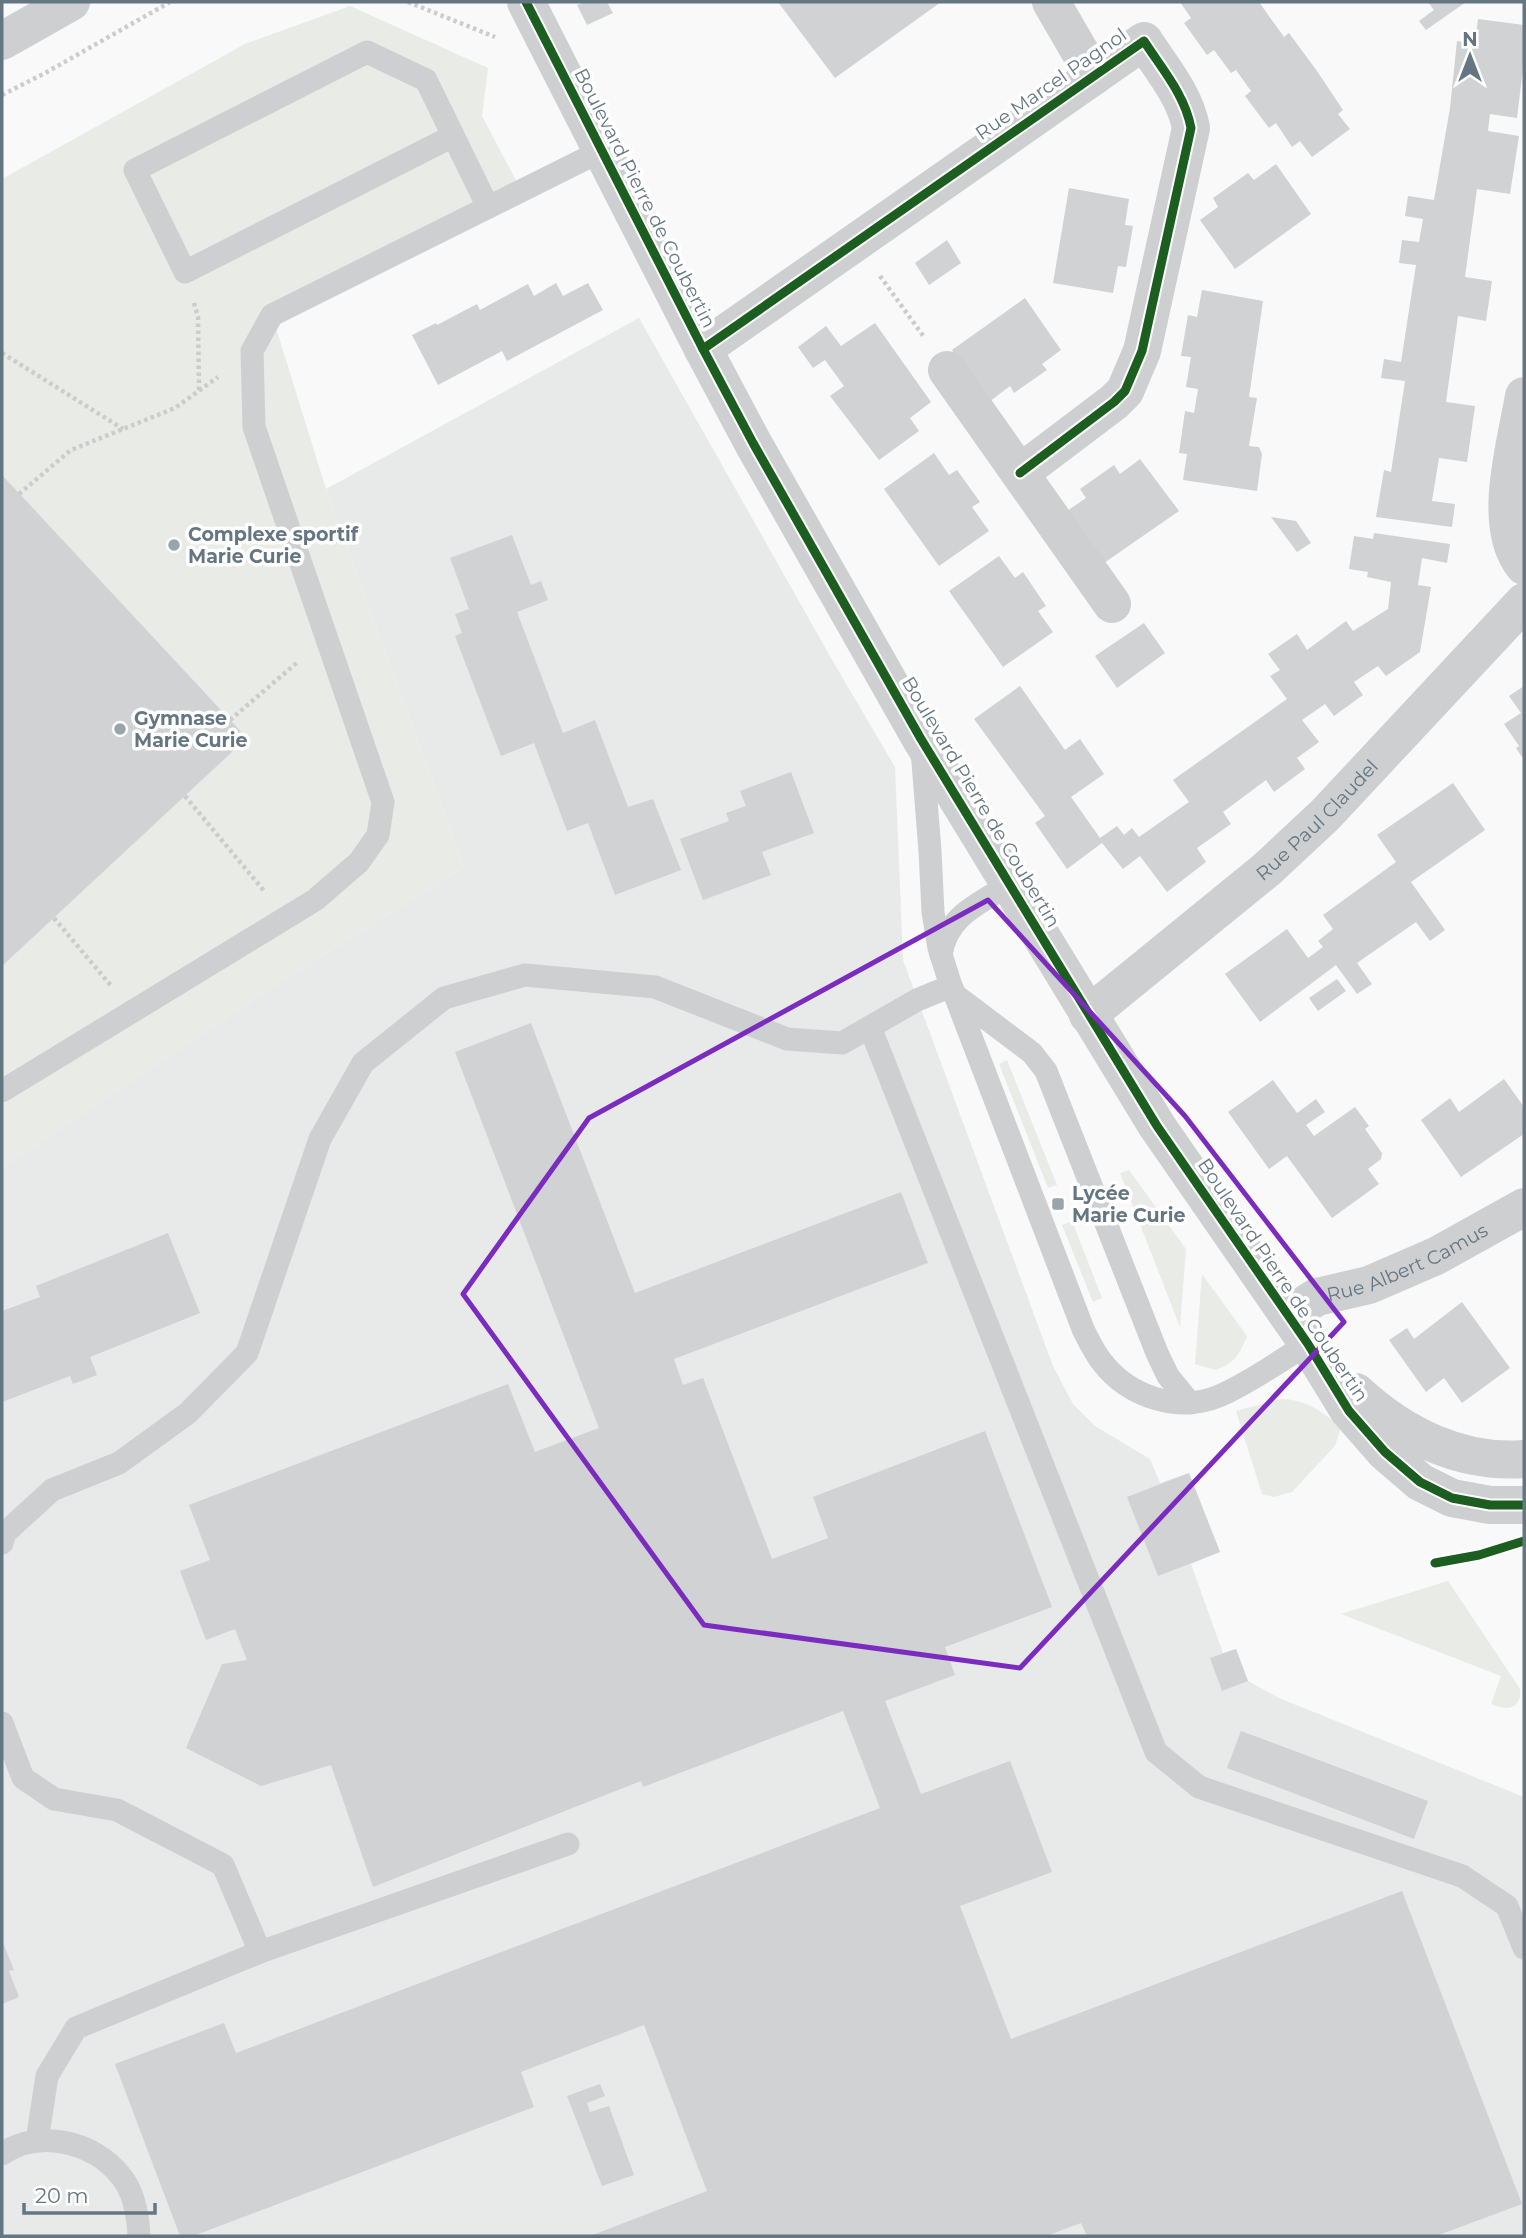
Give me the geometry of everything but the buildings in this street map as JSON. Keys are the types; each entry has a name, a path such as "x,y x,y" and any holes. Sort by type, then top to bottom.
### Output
{"street":[{"path":"2,41 71,2"},
{"name":"Boulevard Pierre de Coubertin","path":"526,2 753,443 921,740 1157,1126 1298,1329 1336,1392 1367,1432 1401,1467 1420,1482 1452,1498 1468,1503 1524,1505"},
{"name":"Rue Marcel Pagnol","path":"1051,2 1094,76"},
{"name":"Rue Marcel Pagnol","path":"703,349 1144,41 1181,97 1191,128 1142,351 1130,382 1114,402 1020,473"},
{"path":"947,370 1112,604"},
{"path":"1524,396 1506,502 1511,544 1524,566"},
{"name":"Rue Paul Claudel","path":"1088,1015 1266,870 1325,815 1524,602"},
{"name":"Rue Albert Camus","path":"1298,1329 1317,1297 1369,1285 1436,1256 1524,1206"},
{"name":"Boulevard Pierre de Coubertin","path":"1298,1329 1369,1405 1408,1433 1449,1450 1498,1459 1524,1459"}],"lane":[{"path":"453,136 185,272 135,170 367,52 426,80 488,207"},
{"path":"2,1091 315,900 359,862 378,835 383,802 254,427 252,351 272,315 601,151"},
{"path":"921,740 933,912 941,955 1083,1329 1093,1349 1102,1363 1132,1389 1167,1402 1190,1403 1219,1396 1298,1329"},
{"path":"941,955 944,937 955,922 1009,885"},
{"path":"2,1543 5,1533 52,1490 119,1462 188,1413 247,1353 320,1139 363,1063 444,998 525,975 655,987 787,1039 842,1043 917,1000 953,991"},
{"path":"953,991 1032,1053 1046,1071 1157,1353 1168,1376 1190,1403"},
{"path":"870,1027 1156,1752 1199,1787 1462,1876 1507,1906 1524,1948"},
{"path":"2,1723 23,1778 54,1799 117,1810 223,1865 260,1952"},
{"path":"37,2141 47,2076 76,2028 260,1952 568,1844"},
{"path":"2,2154 9,2149 37,2141 69,2142 97,2154 121,2175 135,2203 139,2236"}],"path":[{"path":"2,95 170,2"},
{"path":"408,2 500,40"},
{"path":"856,242 947,370"},
{"path":"185,272 198,317 199,391"},
{"path":"19,494 71,450 175,408 252,351"},
{"path":"2,354 123,429"},
{"path":"230,720 327,638"},
{"path":"185,796 287,918"},
{"path":"54,918 133,1012"}],"highlighted area":[{"path":"988,900 1185,1116 1344,1322 1020,1668 704,1625 463,1294 589,1118"}],"shaded area":[{"name":"Complexe sportif Marie Curie","path":"350,6 488,68 482,116 521,190 272,315 326,489 464,867 282,981 2,1168 2,179 245,44"},
{"path":"639,318 895,767 903,960 1053,1366 1073,1404 1095,1426 1150,1459 1160,1483 1189,1473 1220,1552 1191,1564 1223,1653 1236,1649 1248,1681 1279,1698 1524,1797 1524,2236 2,2236 2,1168 282,981 464,867 326,489"},
{"path":"1007,1060 1057,1185 1048,1188 999,1064"},
{"path":"1129,1170 1186,1249 1180,1327 1120,1173"},
{"path":"1072,1221 1102,1298 1093,1302 1062,1225"},
{"path":"1202,1274 1247,1336 1236,1358 1215,1370 1195,1364"},
{"path":"1280,1399 1305,1404 1320,1411 1341,1427 1335,1446 1292,1492 1274,1497 1262,1494 1236,1411"},
{"path":"1448,1581 1520,1689 1516,1705 1502,1708 1491,1704 1501,1676 1341,1614"}],"cycle path":[{"path":"526,2 753,443 921,739 1157,1126 1308,1344 1349,1411 1385,1452 1420,1482 1452,1498 1490,1505 1524,1505"},
{"path":"703,349 1144,41 1184,104 1191,128 1142,351 1125,391 1020,473"},
{"path":"1435,1563 1479,1555 1524,1541"}],"place":[{"name":"Complexe sportif Marie Curie","path":"174,545"},
{"name":"Gymnase Marie Curie","path":"120,729"},
{"name":"Lycée Marie Curie","path":"1058,1204"}]}
